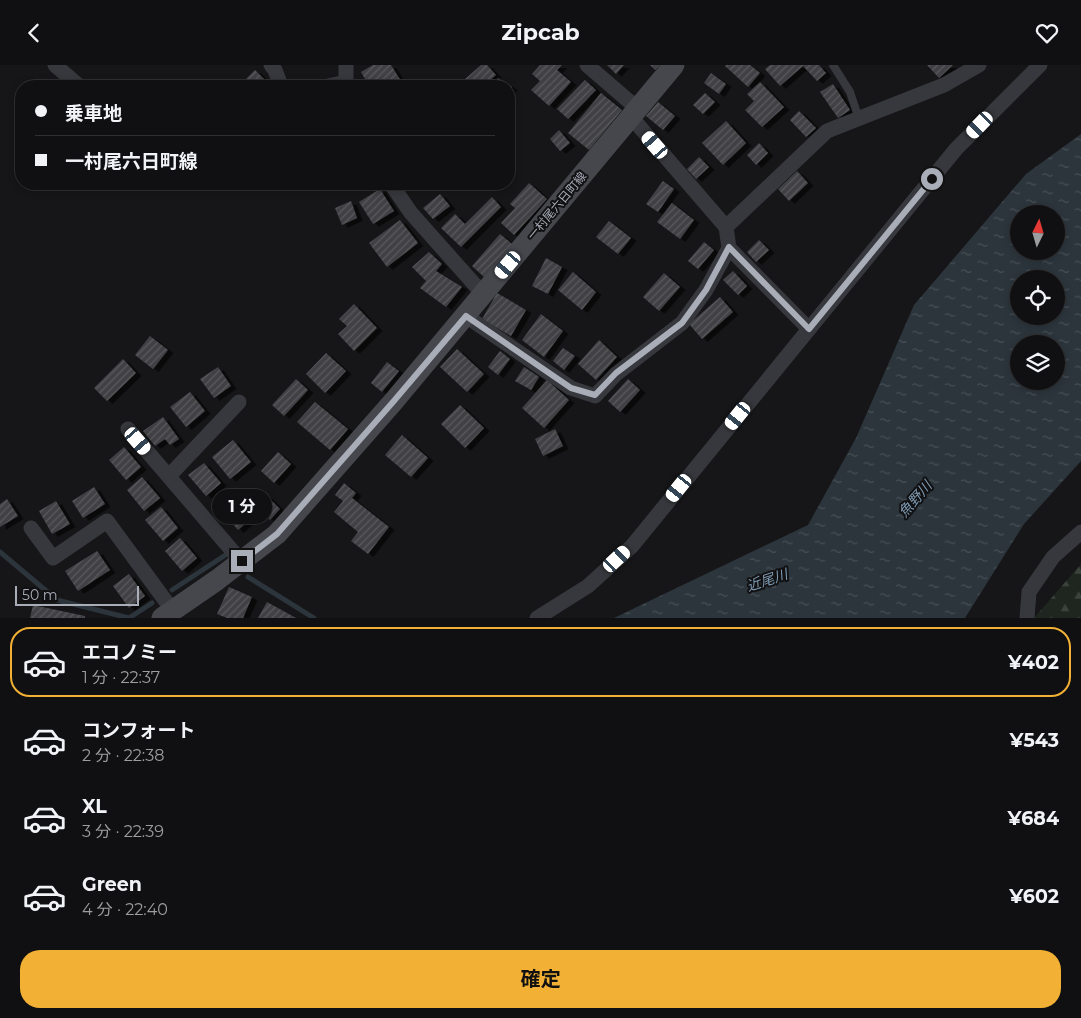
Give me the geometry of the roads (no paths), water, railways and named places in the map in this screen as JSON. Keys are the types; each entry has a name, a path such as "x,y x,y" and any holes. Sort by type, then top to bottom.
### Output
{"main road":[{"name":"一村尾六日町線","path":"168,614 277,534 466,316 674,65"}],"street":[{"path":"55,65 72,80"},
{"path":"271,65 275,69 279,80"},
{"path":"346,65 347,80"},
{"path":"587,65 635,113 726,227 729,247 809,329"},
{"path":"726,227 828,131 944,85 979,65"},
{"path":"537,618 588,587 632,546 956,149 1040,65"},
{"path":"395,190 411,213 483,295"},
{"path":"466,316 571,388 595,395 616,373 682,323 706,290 729,247"},
{"path":"169,477 239,402"},
{"path":"128,429 242,561"},
{"path":"32,528 53,558 107,521 168,614"},
{"path":"1027,618 1029,592 1053,557 1081,532"}],"lane":[{"path":"833,65 850,92 859,119"}],"water":[{"path":"1081,134 1081,461 1024,524 965,618 614,618 808,525 856,438 914,305 1026,174"}],"waterway":[{"path":"0,552 57,600 129,618 152,603"},
{"path":"172,590 227,554"},
{"path":"248,577 314,618"}],"water label":[{"name":"魚野川","path":"915,499"},
{"name":"近尾川","path":"767,580"}]}
